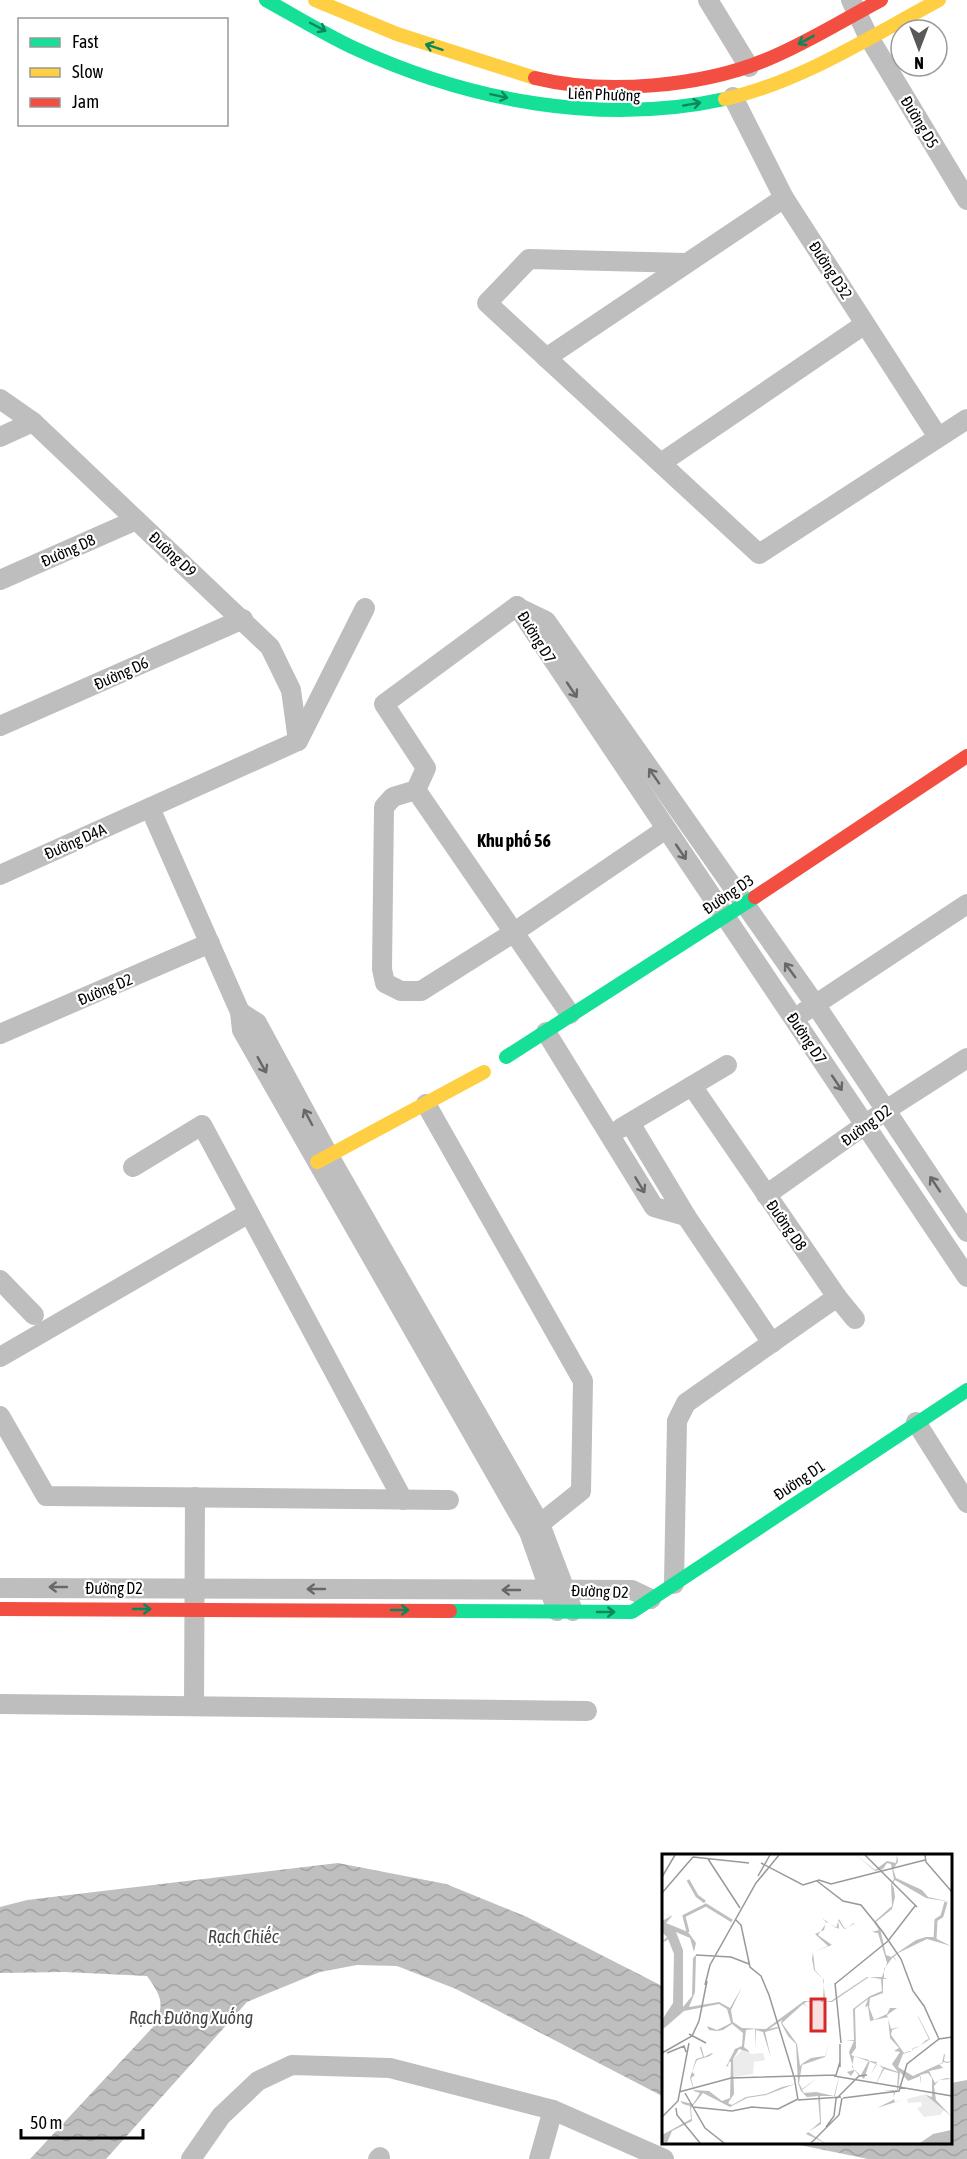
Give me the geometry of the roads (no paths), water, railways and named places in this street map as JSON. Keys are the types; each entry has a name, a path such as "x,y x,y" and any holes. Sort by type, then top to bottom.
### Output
{"street":[{"name":"Liên Phường","path":"266,0 364,52 466,88 565,110 649,112 733,97 799,73 939,0"},
{"name":"Liên Phường","path":"315,0 388,32 540,79 594,86 653,83 749,67 777,56 854,6 881,0"},
{"path":"708,0 749,67"},
{"name":"Đường D5","path":"854,6 868,36 967,200"},
{"name":"Đường D32","path":"733,97 784,198 938,437"},
{"path":"546,358 784,198"},
{"path":"686,263 529,259 486,303 759,554 967,419"},
{"path":"661,463 865,324"},
{"name":"Đường D9","path":"0,399 33,422 270,647 291,690 298,741"},
{"path":"0,437 33,422"},
{"name":"Đường D8","path":"0,580 136,520"},
{"path":"517,606 384,704 426,768 416,790 393,797 384,807 382,969 385,983 401,991 421,991 513,933 666,829"},
{"name":"Đường D7","path":"517,606 967,1277"},
{"name":"Đường D7","path":"517,606 546,621 815,1004 965,1224"},
{"path":"298,741 365,608"},
{"name":"Đường D6","path":"0,726 243,619"},
{"name":"Đường D4A","path":"0,874 298,741"},
{"name":"Đường D3","path":"506,1057 725,917 967,756"},
{"path":"416,790 570,1014"},
{"path":"150,808 240,1012 242,1030 323,1159 534,1528 565,1611"},
{"path":"795,1019 967,904"},
{"name":"Đường D2","path":"0,1034 210,943"},
{"path":"546,1032 654,1207 686,1216"},
{"name":"Đường D2","path":"766,1195 886,1110 967,1058"},
{"path":"610,1135 727,1065"},
{"path":"323,1159 484,1072"},
{"name":"Đường D8","path":"693,1086 837,1298 855,1320"},
{"path":"426,1104 583,1381 581,1491 534,1528"},
{"path":"630,1123 686,1216 772,1343"},
{"path":"133,1167 202,1125 403,1500"},
{"path":"0,1357 249,1213"},
{"path":"939,1235 965,1224"},
{"path":"0,1281 34,1315"},
{"path":"674,1584 677,1421 680,1412 686,1403 837,1298"},
{"name":"Đường D1","path":"651,1599 967,1390"},
{"path":"0,1416 46,1496 448,1500"},
{"path":"916,1422 967,1503"},
{"path":"194,1706 195,1497"},
{"name":"Đường D2","path":"0,1588 632,1590 651,1599"},
{"name":"Đường D2","path":"0,1609 194,1608 632,1612 651,1599"},
{"path":"0,1704 587,1712"},
{"path":"191,2159 221,2116 258,2081 292,2065 390,2068 553,2110 664,2159"},
{"path":"539,2159 553,2110"}],"water":[{"name":"Rạch Chiếc","path":"338,1863 446,1884 527,1917 662,1986 662,2096 456,1989 397,1966 357,1965 320,1972 247,2002 106,2159 30,2159 153,2027 161,2006 156,1989 147,1976 65,1972 0,1973 0,1907 27,1900"},
{"path":"967,2080 967,2159 868,2159 795,2144 952,2144 952,2083"}],"district":[{"name":"Khu phố 56","path":"514,841"}],"water label":[{"name":"Rạch Đường Xuống","path":"191,2018"}]}
